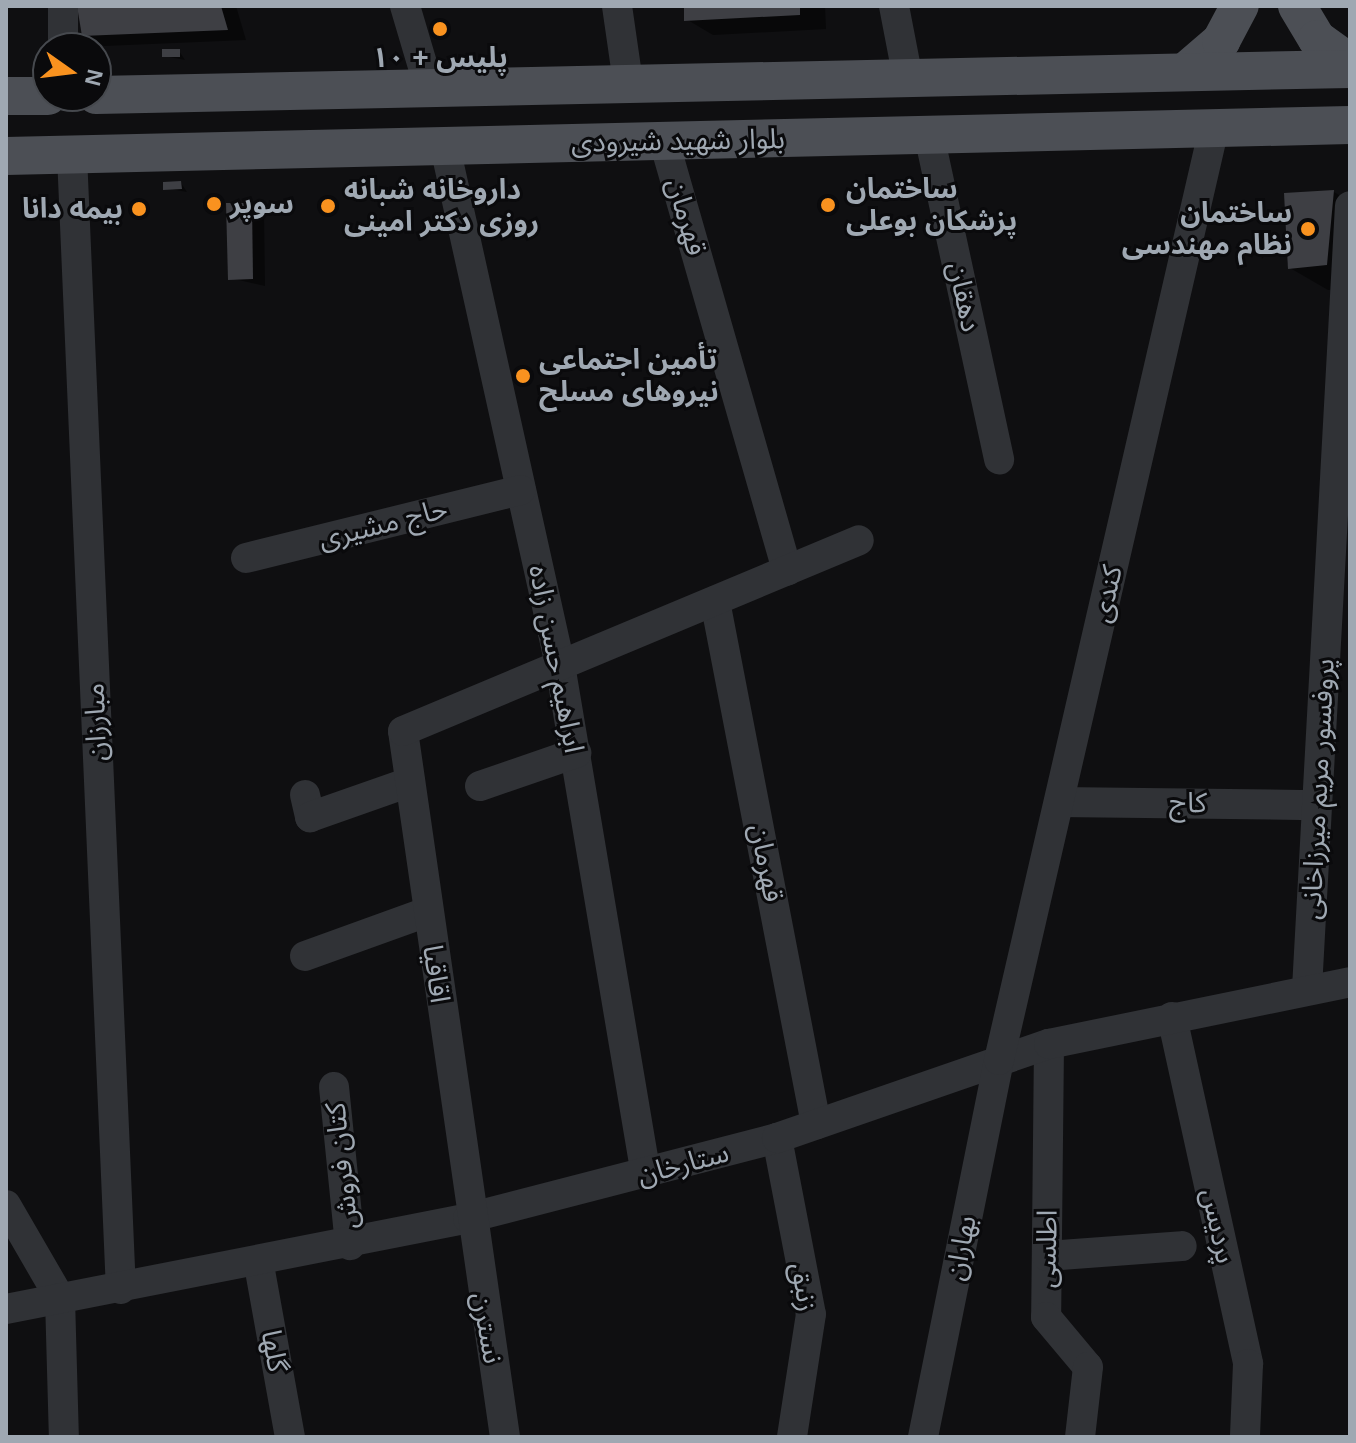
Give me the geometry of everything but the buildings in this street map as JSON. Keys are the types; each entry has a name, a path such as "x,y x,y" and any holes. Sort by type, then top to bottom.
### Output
{"main road":[{"path":"1185,72 1221,41 1240,6"},
{"path":"1256,6 1266,13 1287,6"},
{"path":"1297,6 1317,39 1350,63"},
{"name":"بلوار شهید شیرودی","path":"112,95 1350,69"},
{"path":"6,96 32,96"},
{"name":"بلوار شهید شیرودی","path":"6,156 1350,125"}],"street":[{"path":"63,6 63,32"},
{"path":"405,6 429,87"},
{"path":"617,6 628,82"},
{"path":"894,6 908,79"},
{"name":"کندی","path":"999,1060 1214,128"},
{"name":"دهقان","path":"929,135 999,460"},
{"name":"قهرمان","path":"664,141 787,571"},
{"name":"ابراهیم حسن زاده","path":"445,147 560,665 646,1175"},
{"name":"مبارزان","path":"72,155 121,1289"},
{"name":"پروفسور مریم میرزاخانی","path":"1307,989 1350,206"},
{"name":"حاج مشیری","path":"246,558 521,490"},
{"path":"560,665 859,540"},
{"name":"قهرمان","path":"715,601 816,1124"},
{"name":"اقاقیا","path":"468,1218 403,731 560,665"},
{"path":"480,786 576,753"},
{"path":"305,795 310,817 410,782"},
{"name":"کاج","path":"1059,802 1317,805"},
{"path":"305,956 427,912"},
{"name":"ستارخان","path":"6,1309 259,1265 646,1175 777,1138 1049,1044 1350,982"},
{"name":"پردیس","path":"1172,1017 1248,1364 1245,1437"},
{"name":"اطلسی","path":"1049,1044 1046,1317 1088,1367 1080,1437"},
{"name":"بهاران","path":"923,1437 999,1060"},
{"name":"کتان فروش","path":"334,1087 350,1245"},
{"name":"زنبق","path":"777,1138 811,1314 792,1437"},
{"path":"6,1205 60,1298 64,1437"},
{"name":"نسترن","path":"468,1218 505,1437"},
{"path":"1047,1256 1182,1246"},
{"name":"گلها","path":"259,1265 290,1437"}],"place":[{"name":"پلیس + ۱۰","path":"440,29"},
{"name":"سوپر","path":"214,204"},
{"name":"ساختمان پزشکان بوعلی","path":"828,205"},
{"name":"داروخانه شبانه روزی دکتر امینی","path":"328,206"},
{"name":"بیمه دانا","path":"139,209"},
{"name":"ساختمان نظام مهندسی","path":"1308,229"},
{"name":"تأمین اجتماعی نیروهای مسلح","path":"523,376"}]}
